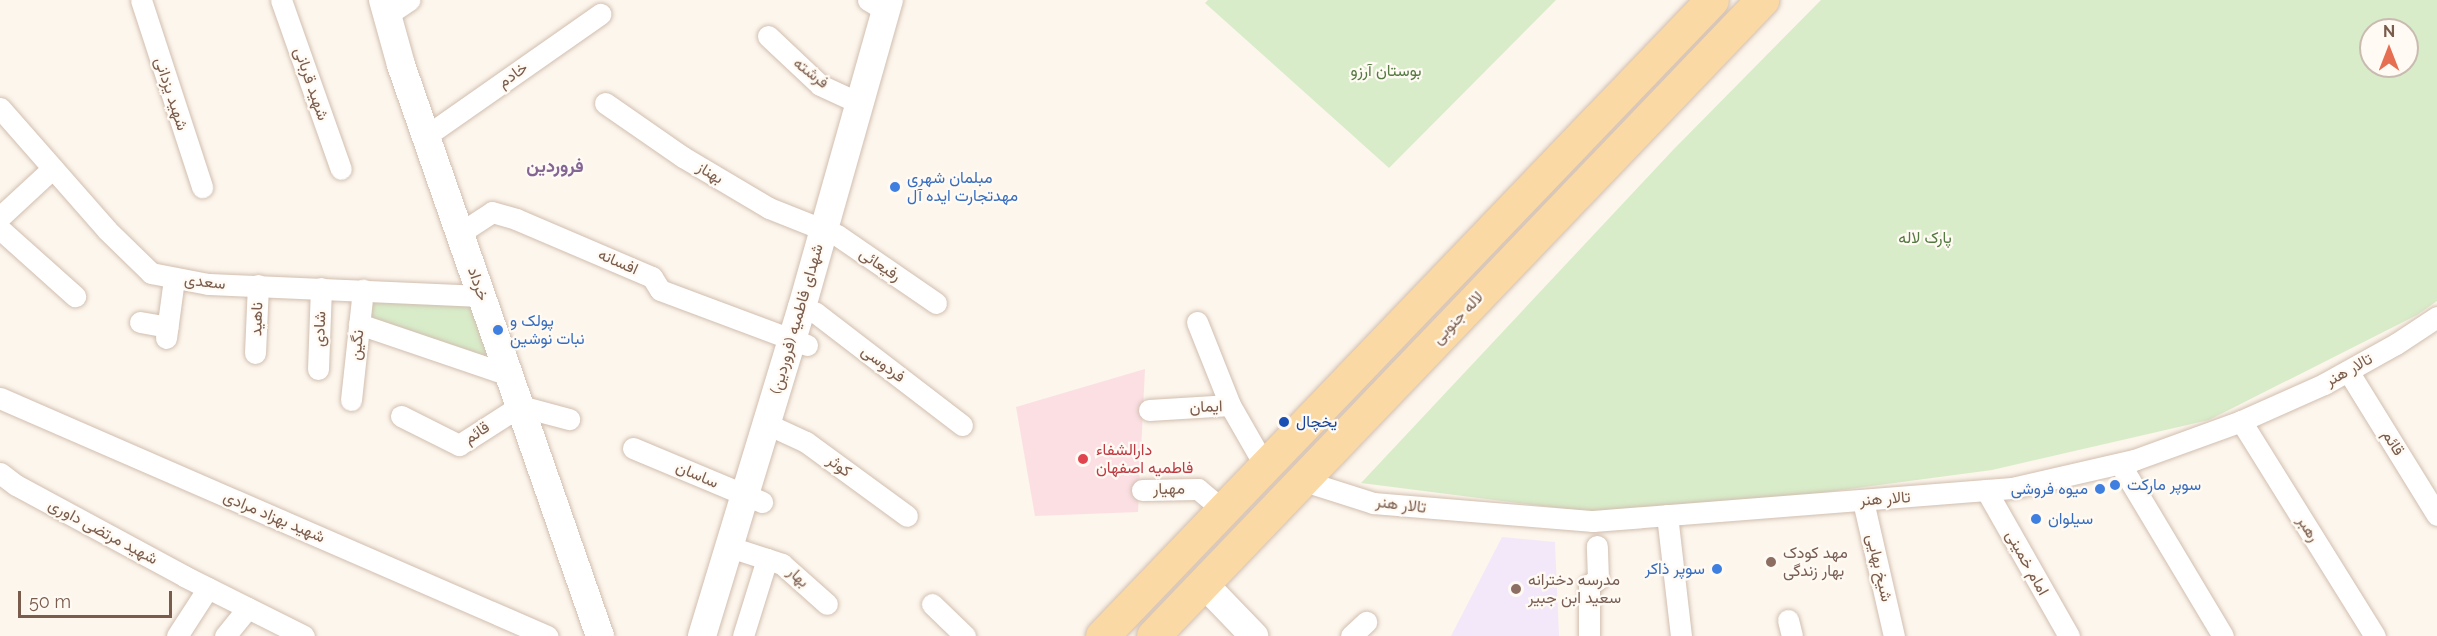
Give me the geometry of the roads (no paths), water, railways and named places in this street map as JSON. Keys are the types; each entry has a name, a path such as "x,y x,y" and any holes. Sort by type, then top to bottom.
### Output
{"main road":[{"path":"1102,636 1712,0"},
{"path":"1610,161 1600,162 1593,157 1592,143 1728,0"},
{"name":"لاله جنوبی","path":"1153,636 1762,0"},
{"name":"شهدای فاطمیه (فروردین)","path":"830,232 859,103 887,3"},
{"name":"شهدای فاطمیه (فروردین)","path":"720,636 748,553 753,499 809,310 887,3"},
{"name":"خرداد","path":"393,5 426,136 600,636"},
{"path":"1416,361 1428,332 1560,197 1558,182 1550,178 1541,179"},
{"name":"شهدای فاطمیه (فروردین)","path":"702,636 748,553"},
{"path":"1203,583 1254,636"}],"street":[{"name":"شهید یزدانی","path":"141,0 202,188"},
{"name":"شهید قربانی","path":"281,0 341,169"},
{"name":"خادم","path":"426,136 600,14"},
{"name":"فرشته","path":"768,36 820,85 859,103"},
{"name":"بهناز","path":"605,103 683,157 769,208 830,232"},
{"name":"سعدی","path":"0,108 107,230 151,273 208,284 482,296"},
{"path":"0,217 53,168"},
{"name":"افسانه","path":"460,233 492,212 516,219 651,277 660,290 799,342"},
{"path":"0,229 75,296"},
{"name":"رفیعائی","path":"830,232 936,303"},
{"path":"140,322 167,332 174,279"},
{"name":"ناهید","path":"255,352 258,285"},
{"name":"شادی","path":"318,369 321,288"},
{"name":"نگین","path":"351,400 363,290"},
{"name":"فردوسی","path":"809,310 962,425"},
{"name":"تالار هنر","path":"1301,480 1373,502 1437,510 1593,521 2012,488 2120,464 2241,421 2348,371 2437,317"},
{"path":"1197,322 1230,405"},
{"path":"359,324 509,375"},
{"name":"قائم","path":"2348,371 2437,515"},
{"name":"شهید بهزاد مرادی","path":"0,398 547,636"},
{"name":"ایمان","path":"1149,410 1230,405 1265,466"},
{"path":"520,406 569,419"},
{"name":"قائم","path":"401,416 459,445 520,406"},
{"name":"رهبر","path":"2241,421 2375,636"},
{"name":"کوثر","path":"775,428 806,442 907,516"},
{"name":"ساسان","path":"633,448 753,499"},
{"path":"2120,464 2223,636"},
{"name":"شهید مرتضی داوری","path":"0,473 16,485 208,588 304,636"},
{"name":"مهیار","path":"1142,490 1198,489 1223,510"},
{"name":"امام خمینی","path":"1986,490 2068,636"},
{"name":"شیخ بهایی","path":"1863,501 1887,634"},
{"path":"1667,515 1681,636"},
{"path":"1589,636 1589,585 1599,579 1597,546"},
{"path":"743,636 748,553"},
{"name":"بهار","path":"748,553 782,564 827,604"},
{"path":"177,636 208,588"},
{"path":"932,604 966,636"},
{"path":"225,636 248,608"}],"place":[{"name":"مبلمان شهری مهدتجارت ایده آل","path":"895,187"},
{"name":"پولک و نبات نوشین","path":"498,330"},
{"name":"یخچال","path":"1284,422"},
{"name":"دارالشفاء فاطمیه اصفهان","path":"1083,459"},
{"name":"سوپر مارکت","path":"2115,485"},
{"name":"میوه فروشی","path":"2100,489"},
{"name":"سیلوان","path":"2036,519"},
{"name":"مهد کودک بهار زندگی","path":"1771,562"},
{"name":"سوپر ذاکر","path":"1717,569"},
{"name":"مدرسه دخترانه سعید ابن جبیر","path":"1516,589"}],"district":[{"name":"فروردین","path":"555,166"}],"park label":[{"name":"بوستان آرزو","path":"1386,71"},
{"name":"پارک لاله","path":"1925,238"}]}
